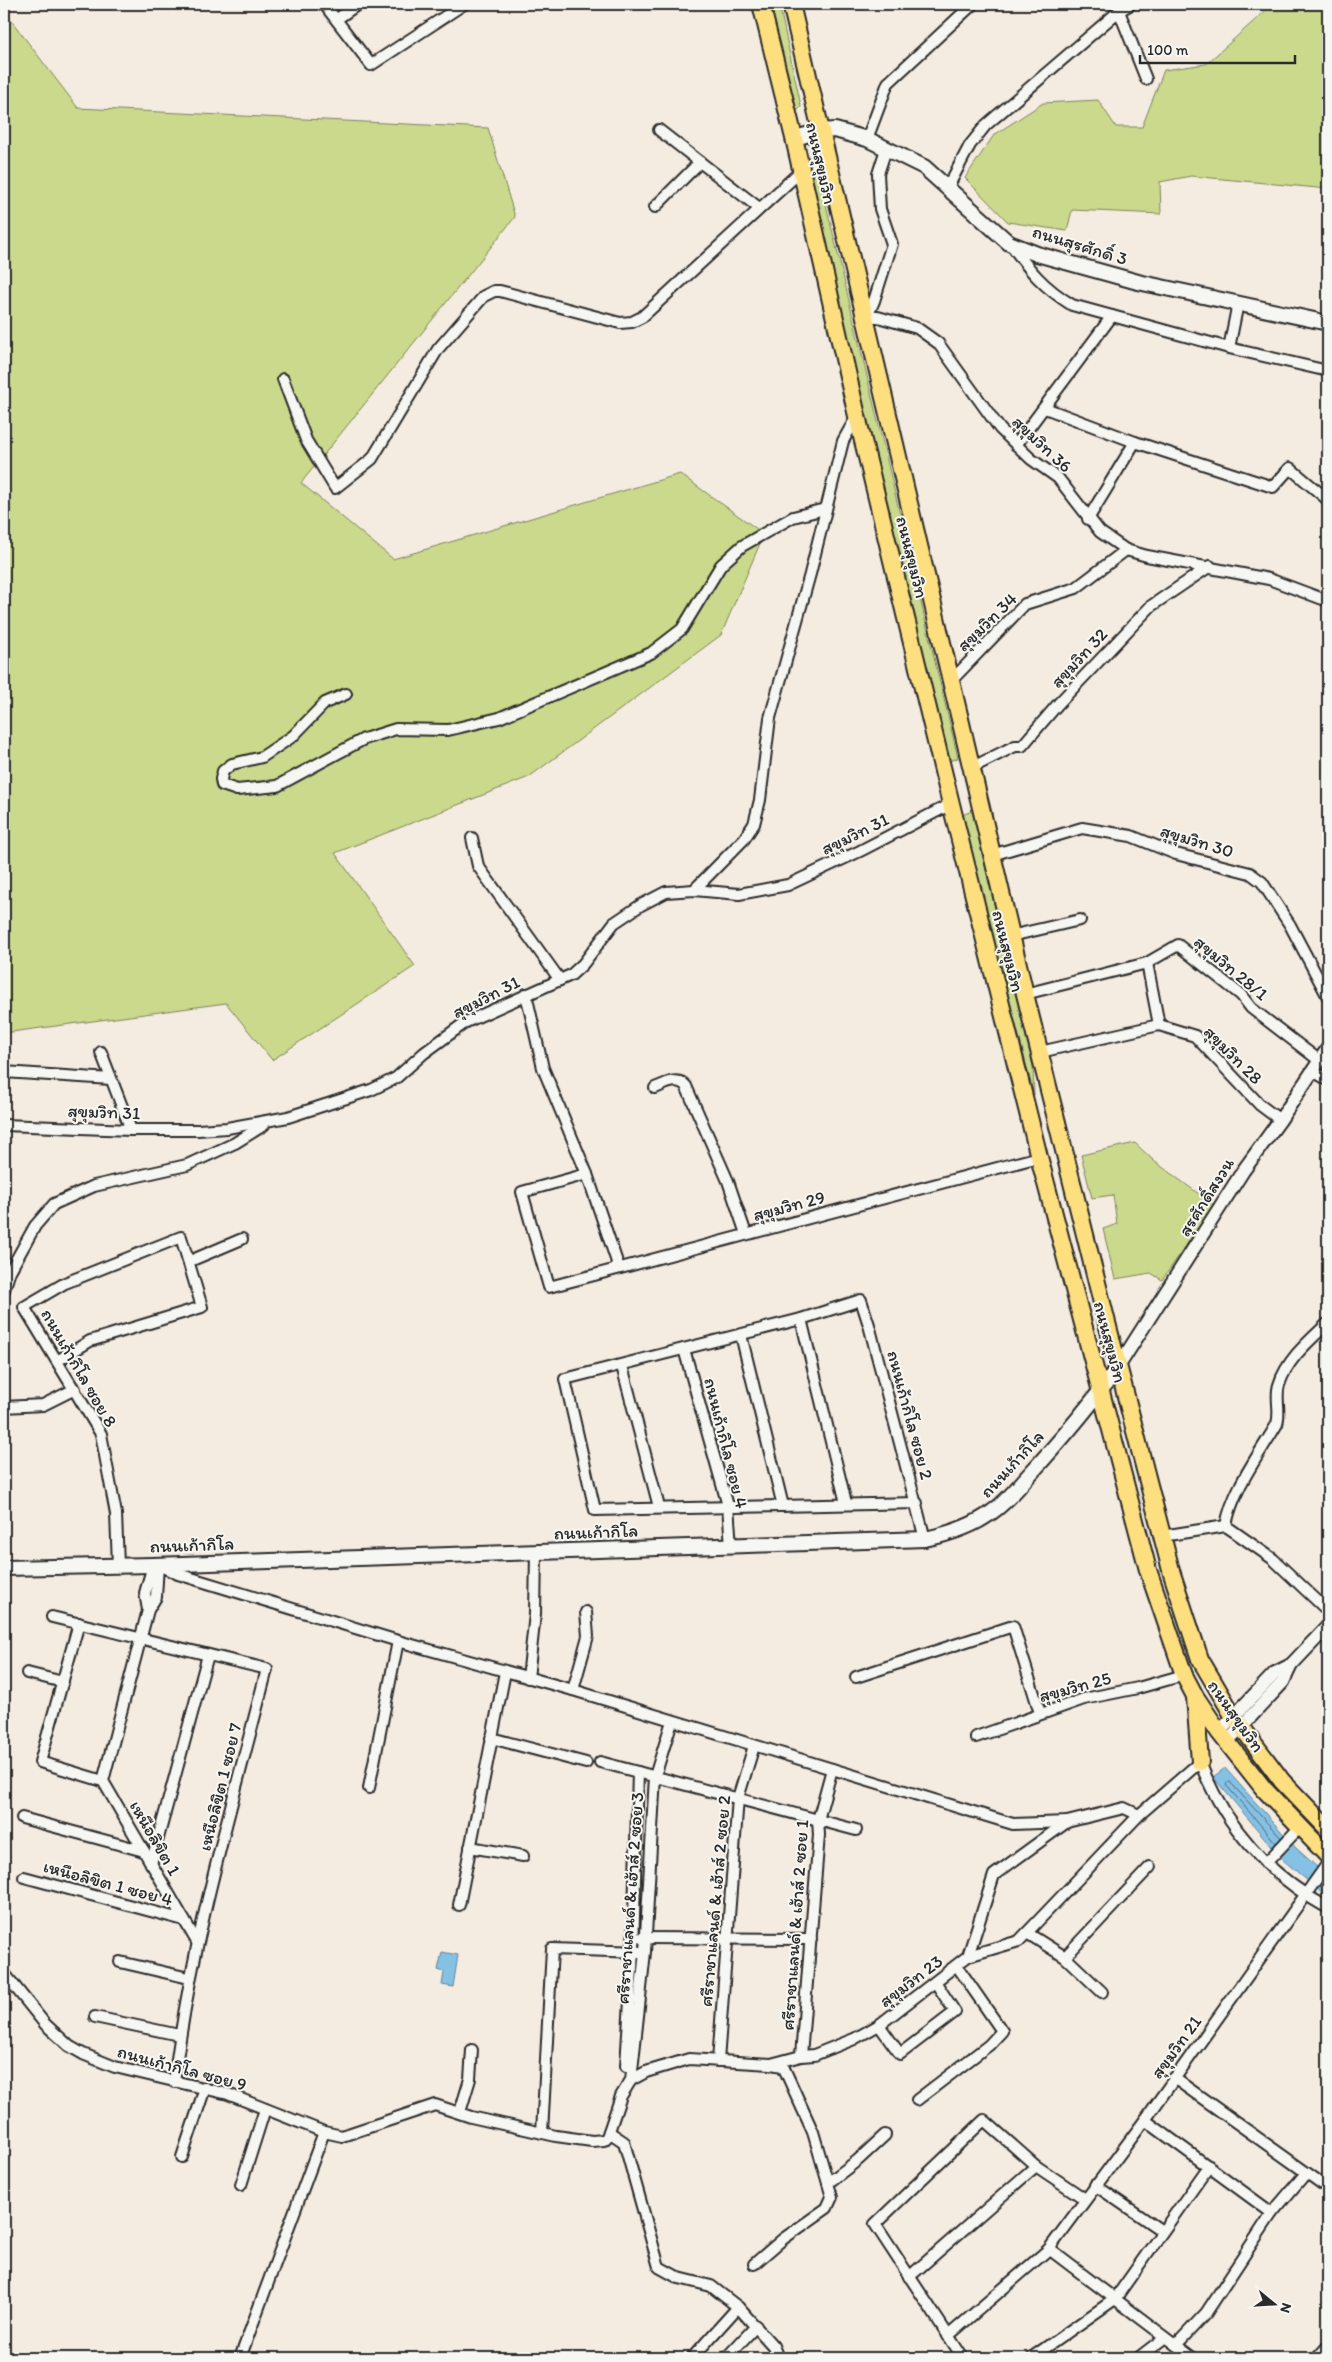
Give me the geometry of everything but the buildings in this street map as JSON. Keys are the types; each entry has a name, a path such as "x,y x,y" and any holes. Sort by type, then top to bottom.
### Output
{"highway":[{"name":"ถนนสุขุมวิท","path":"761,4 802,170 857,416 1038,1157 1102,1389 1148,1570 1184,1675 1195,1696 1223,1737 1295,1832 1326,1863"},
{"name":"ถนนสุขุมวิท","path":"791,4 867,317 1025,994 1162,1536 1200,1659 1238,1722 1282,1781 1328,1829"},
{"path":"1195,1696 1200,1762"}],"main road":[{"name":"ถนนสุรศักดิ์ 3","path":"794,138 822,131 835,130 867,139 924,167 1009,243 1037,254 1138,282 1328,322"},
{"name":"ถนนเก้ากิโล","path":"4,1568 156,1565 925,1539 949,1534 974,1524 994,1512 1048,1454 1118,1367"},
{"path":"1320,2358 1328,2349"}],"street":[{"path":"324,4 372,65 464,4"},
{"path":"336,19 358,4"},
{"path":"867,139 888,83 973,4"},
{"path":"948,187 970,145 986,125 1119,12 1131,4"},
{"path":"1119,12 1146,79"},
{"path":"660,130 760,208"},
{"path":"867,317 892,244 880,210 878,174 886,149"},
{"path":"655,207 700,162"},
{"path":"283,379 306,440 335,488 372,459 438,349 484,296 500,290 620,323 632,322 642,317 802,170"},
{"path":"1009,243 1032,273 1050,291 1072,305 1229,348 1328,371"},
{"path":"1229,348 1238,304"},
{"path":"1016,445 1112,316"},
{"name":"สุขุมวิท 36","path":"867,317 878,317 917,328 938,343 1000,428 1031,460 1058,478 1100,532 1126,550 1148,556 1269,578 1328,601"},
{"path":"1045,408 1135,442 1273,488 1290,468 1328,500"},
{"path":"694,890 744,839 754,824 760,800 770,718 810,574 843,441 857,416"},
{"path":"1088,519 1135,442"},
{"path":"346,694 325,703 293,736 262,756 232,764 224,772 221,779 222,785 237,790 277,786 364,739 396,729 448,730 498,718 651,653 682,629 721,565 742,546 793,517 825,509"},
{"name":"สุขุมวิท 34","path":"951,681 1025,604 1076,588 1126,550"},
{"name":"สุขุมวิท 32","path":"971,768 1015,746 1022,746 1058,704 1151,606 1210,566"},
{"name":"สุขุมวิท 31","path":"4,1125 131,1130 227,1128 288,1117 371,1090 396,1078 424,1053 466,1022 571,975 583,964 614,923 641,905 666,892 694,890 739,894 788,884 860,852 951,804"},
{"name":"สุขุมวิท 30","path":"992,855 1082,828 1131,836 1176,854 1250,873 1262,882 1290,925 1317,972 1328,997"},
{"path":"472,838 478,866 560,980"},
{"path":"1011,936 1080,920"},
{"name":"สุขุมวิท 28/1","path":"1025,994 1147,963 1178,945 1241,995 1316,1066"},
{"path":"1147,963 1159,1025"},
{"path":"526,994 543,1068 586,1174 619,1268"},
{"name":"สุขุมวิท 28","path":"1040,1052 1159,1025 1195,1036 1260,1105 1280,1120"},
{"name":"สุรศักดิ์สงวน","path":"1118,1367 1243,1171 1328,1048"},
{"path":"101,1052 131,1130"},
{"path":"1316,1066 1328,1080"},
{"path":"4,1072 111,1079"},
{"path":"655,1088 677,1080 686,1086 728,1181 746,1234"},
{"path":"4,1290 10,1271 35,1226 54,1204 94,1186 187,1166 235,1143 271,1121"},
{"name":"สุขุมวิท 29","path":"586,1174 522,1192 549,1287 1038,1157"},
{"name":"ถนนเก้ากิโล ซอย 8","path":"118,1565 116,1514 105,1447 101,1434 24,1307 65,1283 181,1237 190,1261"},
{"path":"57,1361 90,1341 202,1307 190,1261 242,1239"},
{"name":"ถนนเก้ากิโล ซอย 2","path":"801,1319 861,1300 917,1503 925,1539"},
{"path":"846,1503 801,1319 566,1379 594,1510 659,1507 917,1503"},
{"path":"1226,1526 1228,1513 1277,1424 1280,1415 1279,1385 1303,1346 1328,1323"},
{"path":"741,1335 783,1506"},
{"name":"ถนนเก้ากิโล ซอย 4","path":"684,1349 728,1506 730,1546"},
{"path":"622,1366 659,1507"},
{"path":"4,1406 43,1405 75,1389"},
{"path":"1162,1536 1226,1526 1273,1559 1328,1611"},
{"path":"528,1678 535,1614 536,1552"},
{"path":"79,1623 40,1762 103,1781 148,1610 156,1596 156,1565 178,1574 505,1672 573,1690 1013,1824 1067,1822 1124,1808 1139,1815"},
{"path":"573,1690 588,1636 586,1612"},
{"path":"52,1616 208,1655 151,1864"},
{"path":"856,1677 1013,1626 1040,1713"},
{"path":"1223,1737 1283,1682 1291,1665 1328,1626"},
{"path":"369,1788 398,1640"},
{"name":"เหนือลิขิต 1 ซอย 7","path":"197,1942 267,1669 208,1655"},
{"path":"459,1905 505,1672"},
{"path":"27,1673 63,1682"},
{"name":"สุขุมวิท 25","path":"976,1737 1084,1699 1138,1688 1184,1675"},
{"name":"ศรีราชาแลนด์ & เฮ้าส์ 2 ซอย 3","path":"631,2080 645,1952 655,1776 672,1721"},
{"path":"491,1738 586,1764"},
{"name":"ศรีราชาแลนด์ & เฮ้าส์ 2 ซอย 2","path":"718,2061 738,1798 754,1746"},
{"path":"600,1762 856,1830"},
{"path":"1200,1762 1212,1792 1228,1818 1266,1863 1308,1891 1328,1908"},
{"name":"สุขุมวิท 23","path":"631,2080 646,2072 689,2060 771,2064 801,2056 814,2055 846,2042 879,2025 936,1983 968,1956 1019,1941 1139,1815 1200,1762"},
{"name":"ศรีราชาแลนด์ & เฮ้าส์ 2 ซอย 1","path":"801,2056 819,1835 818,1820 832,1769"},
{"name":"ศรีราชาแลนด์ & เฮ้าส์ 2 ซอย 3","path":"621,2096 626,2076 633,1951 638,1772"},
{"name":"เหนือลิขิต 1","path":"103,1781 197,1942"},
{"path":"22,1818 144,1851"},
{"path":"968,1956 994,1875 1067,1822"},
{"path":"1266,1863 1295,1832"},
{"path":"470,1847 523,1856"},
{"name":"สุขุมวิท 21","path":"948,2336 1049,2249 1145,2120 1326,1863"},
{"path":"1065,1957 1150,1867"},
{"name":"เหนือลิขิต 1 ซอย 4","path":"24,1877 184,1920"},
{"path":"1027,1933 1065,1957 1102,1992"},
{"path":"633,1939 646,1937 811,1939"},
{"path":"174,2082 189,1978 197,1942"},
{"path":"542,2133 552,1949 645,1952"},
{"path":"120,1962 189,1978"},
{"path":"917,2100 989,2045 1002,2031 957,1966"},
{"name":"ถนนเก้ากิโล ซอย 9","path":"4,1973 46,2024 70,2046 95,2060 115,2068 228,2094 324,2132 342,2136 429,2105 442,2105 471,2117 542,2133 604,2140 609,2132"},
{"path":"879,2025 900,2054 954,2012 936,1983"},
{"path":"95,2017 180,2035"},
{"path":"460,2112 470,2079 472,2050"},
{"path":"754,2264 783,2239 827,2208 832,2197 813,2132 783,2066 771,2064"},
{"path":"1174,2078 1328,2188"},
{"path":"631,2080 621,2096 609,2132 624,2142 659,2267 679,2278 711,2286 738,2307 756,2326 773,2346 778,2358"},
{"path":"182,2157 205,2088"},
{"path":"240,2185 265,2109"},
{"path":"963,2358 875,2224 984,2120 1036,2166 1085,2200"},
{"path":"1145,2120 1272,2213"},
{"path":"240,2358 324,2132"},
{"path":"828,2183 858,2160 885,2135"},
{"path":"909,2277 1036,2166"},
{"path":"1031,2358 1115,2300 1209,2166"},
{"path":"1176,2345 1206,2313 1272,2213 1306,2173"},
{"path":"1095,2185 1162,2231"},
{"path":"1049,2249 1164,2338 1193,2358"},
{"path":"692,2358 738,2307"},
{"path":"726,2358 756,2326"},
{"path":"1138,2358 1164,2338"}],"green space":[{"path":"768,4 779,4 800,101 801,107 798,110 794,110"},
{"path":"1273,4 1328,4 1328,189 1191,176 1160,182 1161,214 1072,210 1067,231 1008,222 965,178 994,135 1043,103 1098,100 1116,127 1142,127 1164,70 1206,64"},
{"path":"4,11 78,108 488,128 515,217 301,483 393,559 680,474 764,534 721,635 529,777 335,853 415,966 272,1060 226,1003 4,1033"},
{"path":"816,172 820,179 958,758 949,761 811,184 810,175"},
{"path":"972,811 1033,1066 1034,1095 962,815"},
{"path":"1135,1143 1154,1161 1214,1205 1162,1280 1151,1273 1115,1279 1103,1229 1117,1224 1113,1195 1092,1198 1081,1155"}],"water":[{"path":"1225,1768 1296,1848 1328,1877 1328,1898 1283,1860 1213,1777"},
{"path":"442,1952 458,1955 453,1987 442,1985 444,1972 438,1970"}]}
